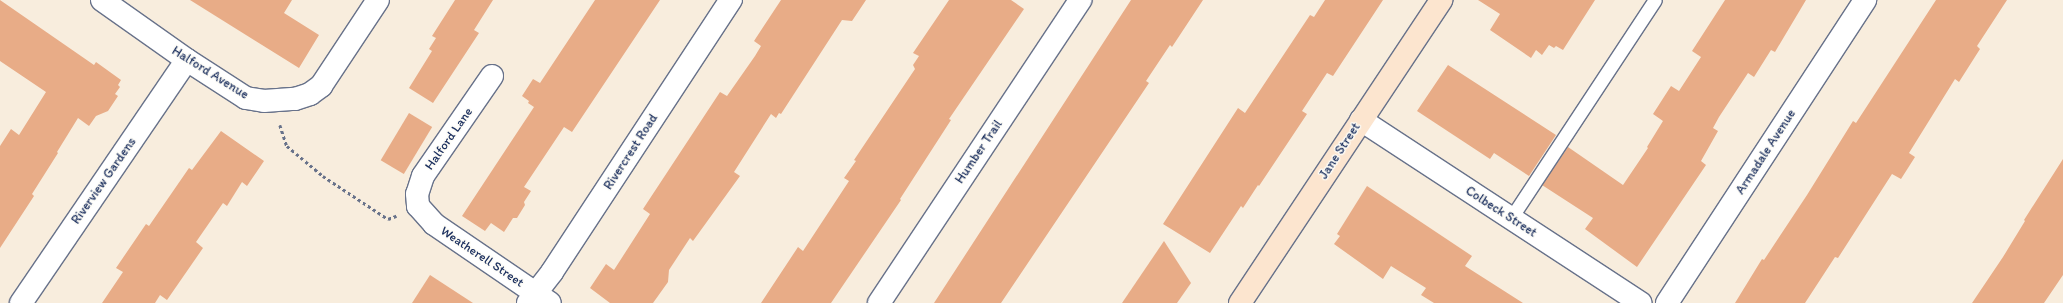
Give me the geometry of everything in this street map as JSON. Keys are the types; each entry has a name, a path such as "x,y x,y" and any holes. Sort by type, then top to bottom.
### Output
{"main road":[{"name":"Jane Street","path":"1240,303 1441,0"}],"street":[{"name":"Halford Avenue","path":"102,0 187,60 246,98 264,102 278,101 310,94 321,86 378,0"},
{"name":"Rivercrest Road","path":"538,300 552,272 732,0"},
{"name":"Humber Trail","path":"879,303 1080,0"},
{"name":"Armadale Avenue","path":"1667,303 1865,0"},
{"name":"Riverview Gardens","path":"21,303 187,60"},
{"name":"Halford Lane","path":"418,206 417,194 423,176 492,76"},
{"name":"Colbeck Street","path":"1361,120 1642,303"},
{"name":"Weatherell Street","path":"418,206 434,224 538,300"}],"lane":[{"path":"1511,218 1655,0"}],"path":[{"path":"280,124 286,146 323,176 388,219"}],"building":[{"path":"0,0 94,65 96,62 121,80 118,85 120,87 115,94 118,96 108,111 96,116 89,126 78,118 32,194 34,196 0,248 0,146 11,129 19,135 46,92 0,61"},
{"path":"190,0 292,0 284,13 319,35 299,68"},
{"path":"455,0 493,0 474,30 479,33 433,103 409,88 432,51 429,49 436,38 432,36"},
{"path":"595,0 660,0 572,132 564,127 524,187 531,191 517,218 513,218 504,232 491,223 485,231 462,216 534,107 522,96 533,79 540,83"},
{"path":"781,0 866,0 852,21 842,20 781,114 779,113 776,118 771,114 734,172 740,176 693,241 690,238 669,270 668,282 653,303 610,303 590,288 606,264 614,270 650,214 643,209 720,92 727,96 755,56 761,46 754,41"},
{"path":"949,0 1011,0 1024,9 949,119 951,120 900,199 901,200 831,303 761,303 798,247 803,251 849,181 844,178 856,161 854,160 915,69 913,65 919,56 913,53"},
{"path":"1131,0 1203,0 1172,47 1170,45 1146,81 1149,83 1001,303 934,303"},
{"path":"1325,0 1383,0 1333,76 1327,73 1302,111 1307,114 1259,186 1258,185 1243,208 1241,206 1210,253 1163,224 1238,108 1245,113 1310,15 1314,17"},
{"path":"1478,0 1595,0 1563,50 1556,46 1554,48 1549,45 1542,55 1536,50 1531,58 1490,30 1500,14"},
{"path":"1725,0 1806,0 1775,52 1771,50 1754,77 1748,73 1719,117 1713,128 1718,131 1701,161 1706,165 1637,267 1585,229 1593,218 1542,185 1568,147 1623,185 1648,148 1647,147 1663,121 1653,114 1671,86 1679,91 1701,57 1692,51"},
{"path":"1936,0 2007,0 1977,46 1980,49 1959,82 1955,79 1909,153 1915,157 1901,179 1892,174 1838,258 1835,257 1805,303 1735,303 1762,259 1764,260 1807,195 1853,121 1856,123"},
{"path":"1448,65 1556,135 1529,176 1494,153 1490,159 1417,111"},
{"path":"409,113 432,127 404,174 381,160"},
{"path":"221,131 264,161 247,186 242,182 227,206 223,203 196,242 203,248 167,300 160,295 155,303 102,303 123,272 116,268 146,224 149,226 189,168 192,170"},
{"path":"2063,159 2063,275 2044,303 1972,303 2003,257 2025,221 2024,220"},
{"path":"1367,186 1472,256 1465,266 1523,303 1434,303 1421,295 1426,288 1391,266 1383,279 1334,244 1340,236 1337,234"},
{"path":"1164,241 1191,283 1177,303 1122,303"},
{"path":"430,275 473,303 412,303"}]}
